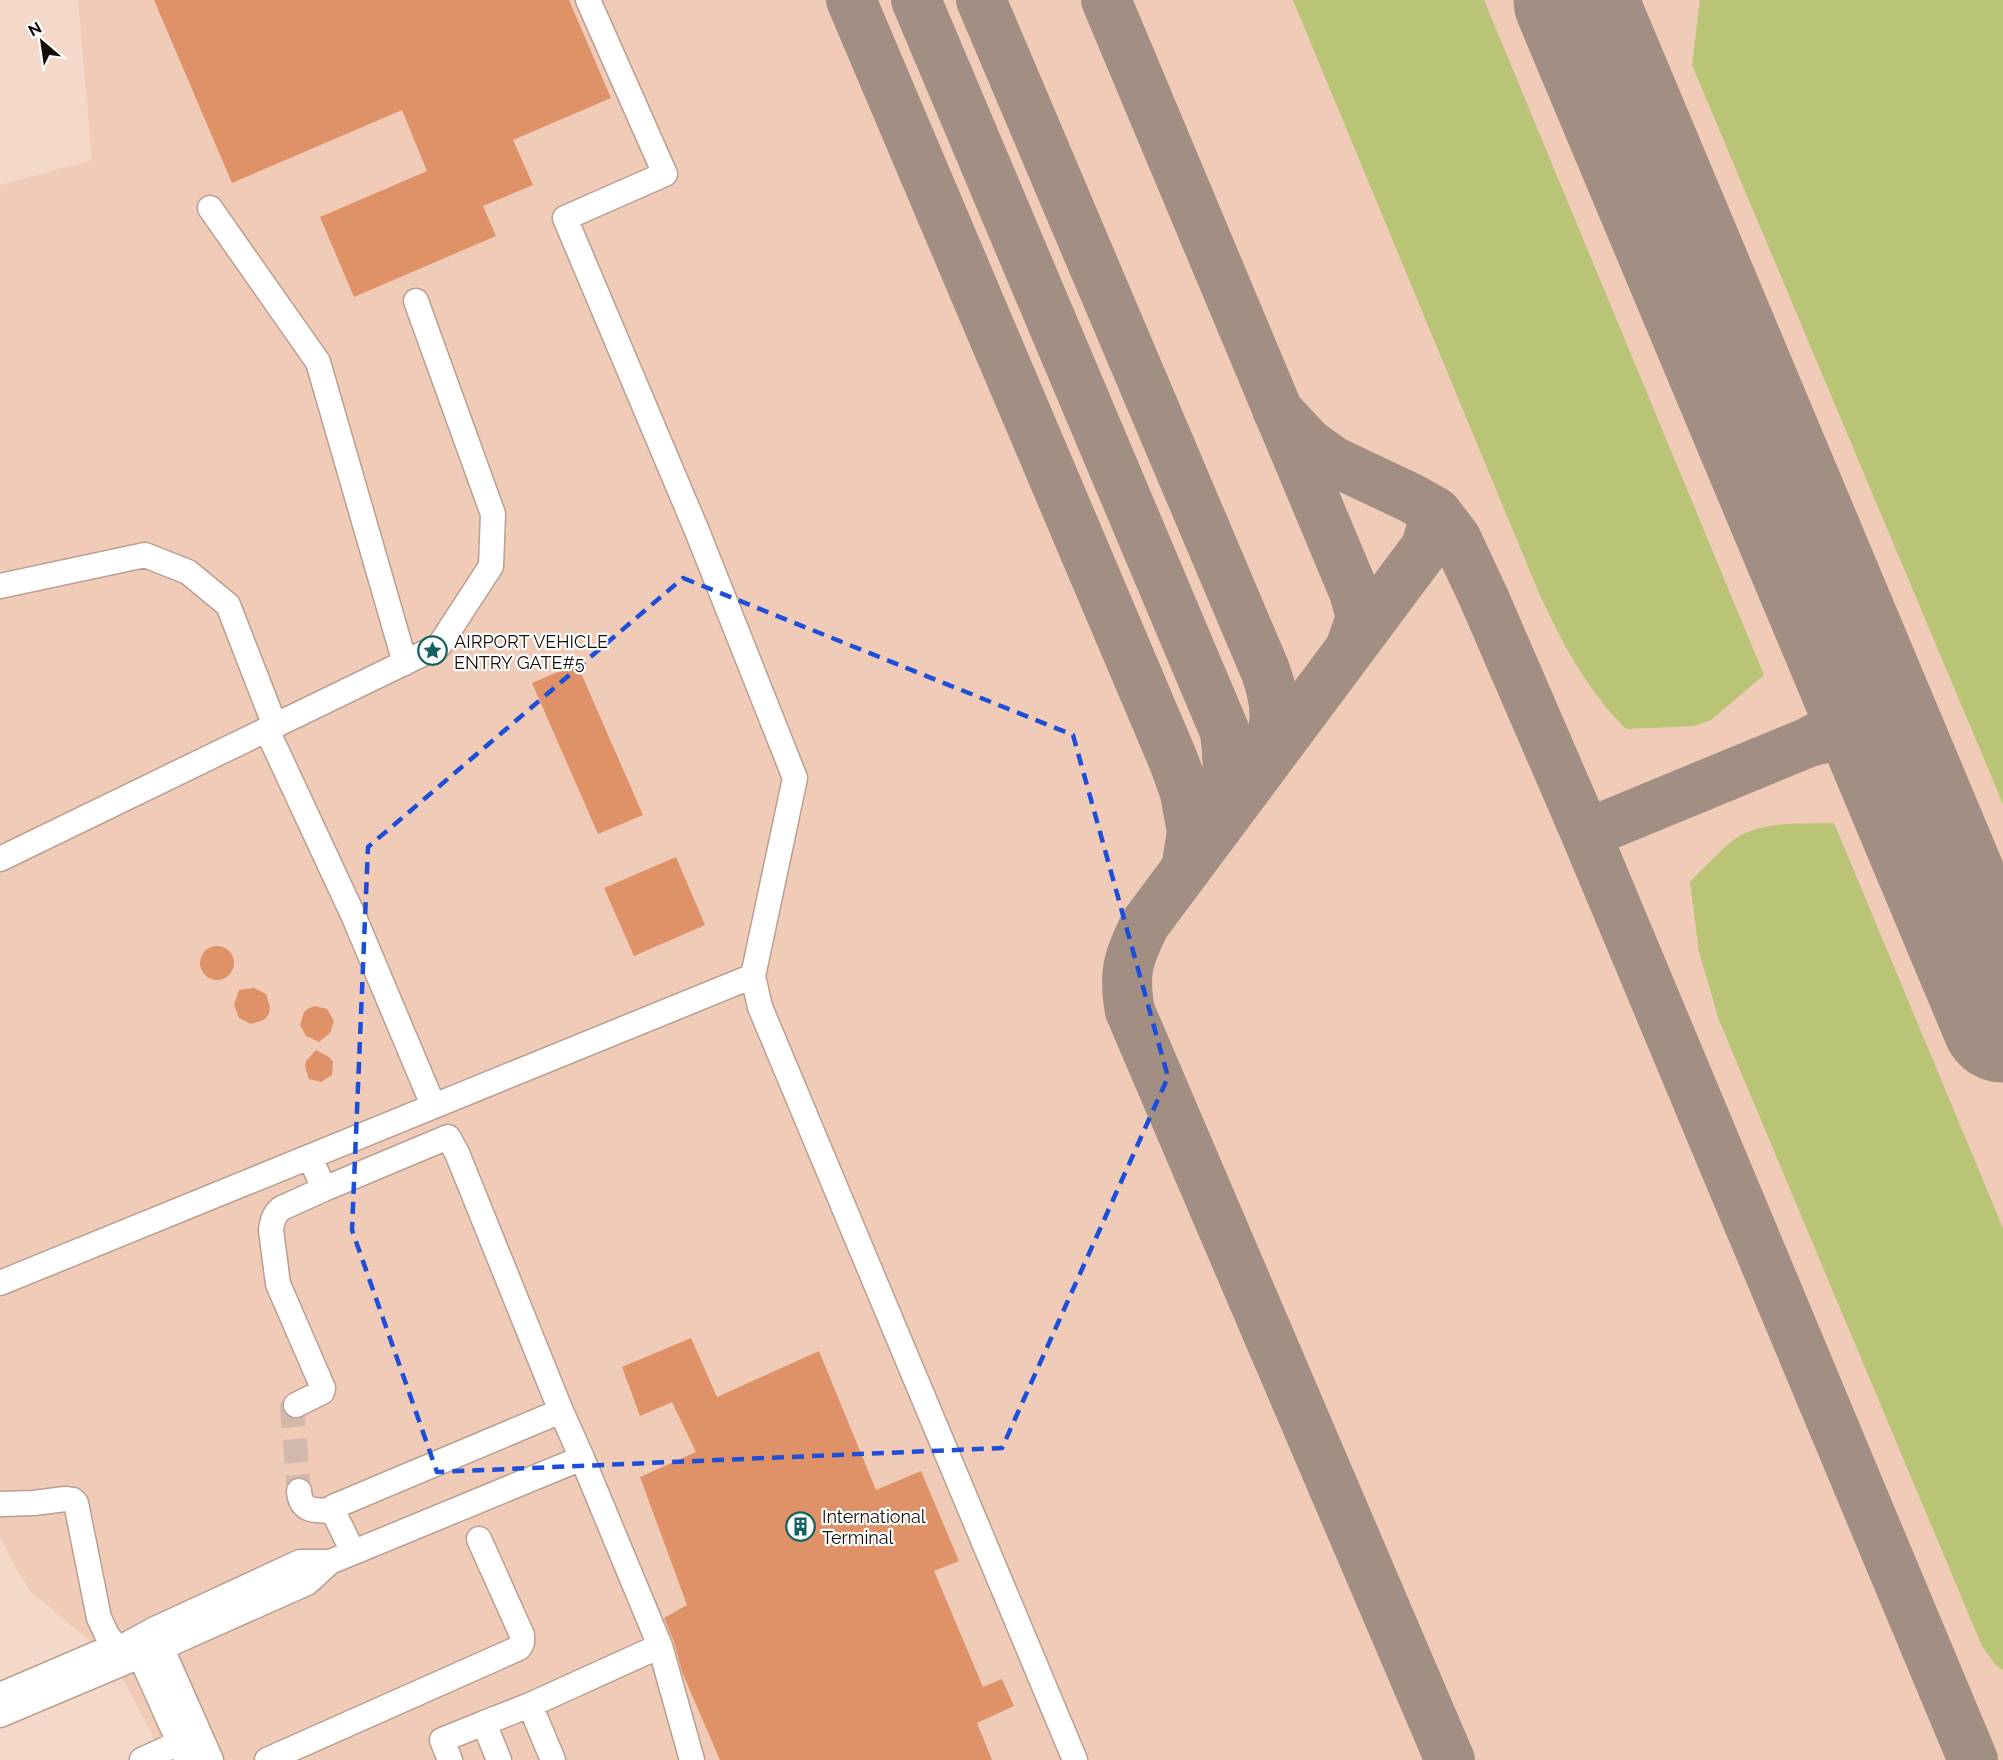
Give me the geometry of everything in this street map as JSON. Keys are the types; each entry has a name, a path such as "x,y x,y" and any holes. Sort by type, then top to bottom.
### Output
{"lane":[{"path":"588,0 665,174 565,218 697,531 795,778 753,976 760,1007 1075,1760"},
{"path":"210,208 318,362 405,663"},
{"path":"0,859 440,646 491,566 493,514 416,301"},
{"path":"0,586 145,555 188,572 228,604 271,728 433,1105"},
{"path":"0,1283 753,976"},
{"path":"296,1405 322,1392 323,1388 278,1284 272,1221 282,1208 448,1137 457,1153 561,1412 660,1646 692,1760"},
{"path":"310,1157 324,1189"},
{"path":"352,1552 333,1507 561,1412"},
{"path":"0,1715 141,1644 307,1583 330,1562 352,1552 582,1458"},
{"path":"299,1491 304,1506 313,1510 333,1511"},
{"path":"0,1504 65,1499 76,1503 99,1618 107,1635 141,1644 189,1746 212,1760"},
{"path":"267,1760 519,1648 522,1635 478,1539"},
{"path":"0,1695 98,1653 141,1644"},
{"path":"450,1760 442,1740 530,1705 660,1646"},
{"path":"530,1705 553,1760"},
{"path":"484,1723 499,1760"},
{"path":"142,1760 189,1746"}],"highlighted area":[{"path":"683,578 1073,735 1168,1077 1002,1448 437,1472 352,1230 368,847"}],"shaded area":[{"path":"78,0 2003,0 2003,1760 162,1760 152,1734 113,1660 31,1592 0,1537 0,185 92,160"}],"green space":[{"path":"1293,0 1484,0 1764,675 1711,720 1695,726 1626,729 1587,682 1566,648 1539,593"},
{"path":"1700,0 2003,0 2003,804 1692,65"},
{"path":"1834,823 2003,1228 2003,1670 1995,1664 1982,1646 1719,1020 1699,952 1690,882 1715,857 1736,838 1763,827"}],"building":[{"path":"154,0 569,0 611,98 513,140 533,185 483,206 496,236 354,297 320,217 427,171 402,110 232,183"},
{"path":"577,664 643,815 598,834 532,683"},
{"path":"676,857 705,925 634,956 604,888"},
{"path":"217,946 229,951 234,963 229,975 217,980 205,975 200,963 205,951"},
{"path":"254,988 266,994 270,1007 269,1014 264,1020 251,1024 239,1018 234,1005 239,990"},
{"path":"315,1006 327,1009 334,1021 330,1033 319,1042 306,1036 300,1025 304,1012"},
{"path":"316,1050 333,1062 332,1075 321,1082 309,1079 305,1067 306,1061"},
{"name":"International Terminal","path":"691,1338 717,1397 819,1351 876,1490 921,1471 959,1561 934,1571 983,1687 1002,1679 1014,1706 977,1723 992,1760 720,1760 682,1672 674,1642 664,1618 687,1605 640,1477 696,1452 672,1402 640,1416 622,1367"}],"taxiway":[{"path":"851,0 1174,762 1185,793 1192,832 1186,869"},
{"path":"916,0 1225,732 1226,789 1221,812 1216,822"},
{"path":"981,0 1265,670 1274,703 1273,735 1266,759"},
{"path":"1106,0 1354,592 1361,617 1350,649"},
{"path":"1277,410 1309,444 1333,461 1436,512 1456,538 1586,834 1973,1760"},
{"path":"1436,512 1426,547 1145,924 1128,966 1127,986 1130,1011 1450,1760"},
{"path":"1586,834 1826,733 1842,721 1854,706 1857,698 1859,688 1852,660"},
{"path":"1809,742 1839,735 1862,736 1881,747 1899,773"}],"runway":[{"path":"1575,0 2003,1021"}],"tunnel":[{"path":"296,1405 292,1408 299,1491"}],"place":[{"name":"AIRPORT VEHICLE ENTRY GATE#5","path":"433,651"},
{"name":"International Terminal","path":"801,1526"}]}
